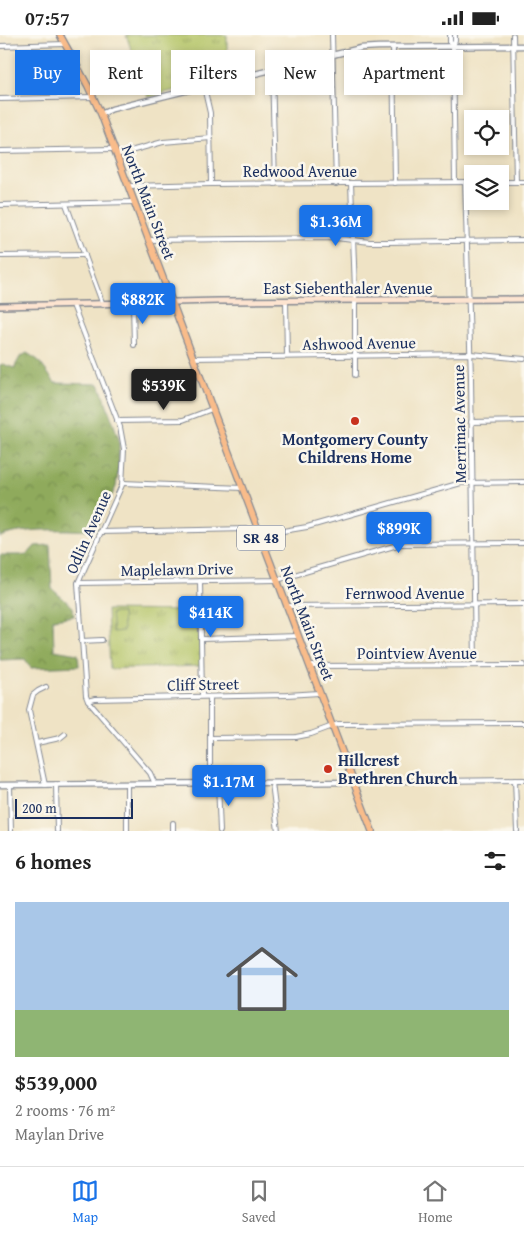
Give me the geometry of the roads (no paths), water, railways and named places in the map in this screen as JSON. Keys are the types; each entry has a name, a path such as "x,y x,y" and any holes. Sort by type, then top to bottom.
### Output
{"main road":[{"name":"North Main Street","path":"60,35 101,114 354,782 370,830"},
{"name":"East Siebenthaler Avenue","path":"0,306 286,300 524,299"}],"street":[{"path":"332,35 333,50"},
{"path":"450,35 450,42 453,46"},
{"path":"455,35 453,46 455,182"},
{"path":"513,35 516,182"},
{"path":"0,46 65,44"},
{"path":"334,55 362,48 524,46"},
{"path":"393,47 396,183"},
{"path":"101,114 112,109 171,95"},
{"path":"206,95 210,113 211,184"},
{"path":"273,95 275,184"},
{"path":"334,95 336,183"},
{"path":"0,99 93,97"},
{"path":"0,151 115,152 162,142 211,138"},
{"name":"Redwood Avenue","path":"128,187 211,184 464,182"},
{"path":"509,182 524,182"},
{"path":"351,183 355,301 355,375"},
{"path":"0,205 134,202"},
{"path":"66,204 104,305"},
{"name":"Merrimac Avenue","path":"466,210 470,300 475,665"},
{"path":"148,240 353,239 370,242 524,240"},
{"path":"0,256 85,255"},
{"path":"286,300 287,356"},
{"path":"133,304 134,345"},
{"name":"Odlin Avenue","path":"74,305 124,443 123,483 78,583 81,641 88,701"},
{"name":"Ashwood Avenue","path":"193,358 471,355 524,359"},
{"path":"117,421 183,420 212,409"},
{"path":"471,421 524,421"},
{"path":"100,532 248,529 283,531 307,527 454,484 524,482"},
{"path":"123,483 242,488"},
{"name":"Maplelawn Drive","path":"78,583 277,580 401,544 524,543"},
{"path":"200,581 202,696"},
{"name":"Fernwood Avenue","path":"287,606 524,604"},
{"path":"202,639 298,636"},
{"path":"81,641 102,640"},
{"name":"Pointview Avenue","path":"310,666 524,665"},
{"path":"45,785 29,706 36,693 46,687"},
{"name":"Cliff Street","path":"88,701 95,699 319,693"},
{"path":"210,697 210,783"},
{"path":"88,701 150,773 155,783"},
{"path":"210,738 296,737 311,734 332,726 348,724 524,723"},
{"path":"36,743 60,738 65,734"},
{"path":"0,785 524,780"},
{"path":"515,781 517,831"},
{"path":"218,783 220,831"},
{"path":"272,783 278,831"},
{"path":"127,784 127,831"},
{"path":"10,785 11,831"},
{"path":"56,785 57,831"},
{"path":"173,823 173,831"}],"place":[{"name":"Montgomery County Childrens Home","path":"355,421"},
{"name":"Hillcrest Brethren Church","path":"328,769"}]}
